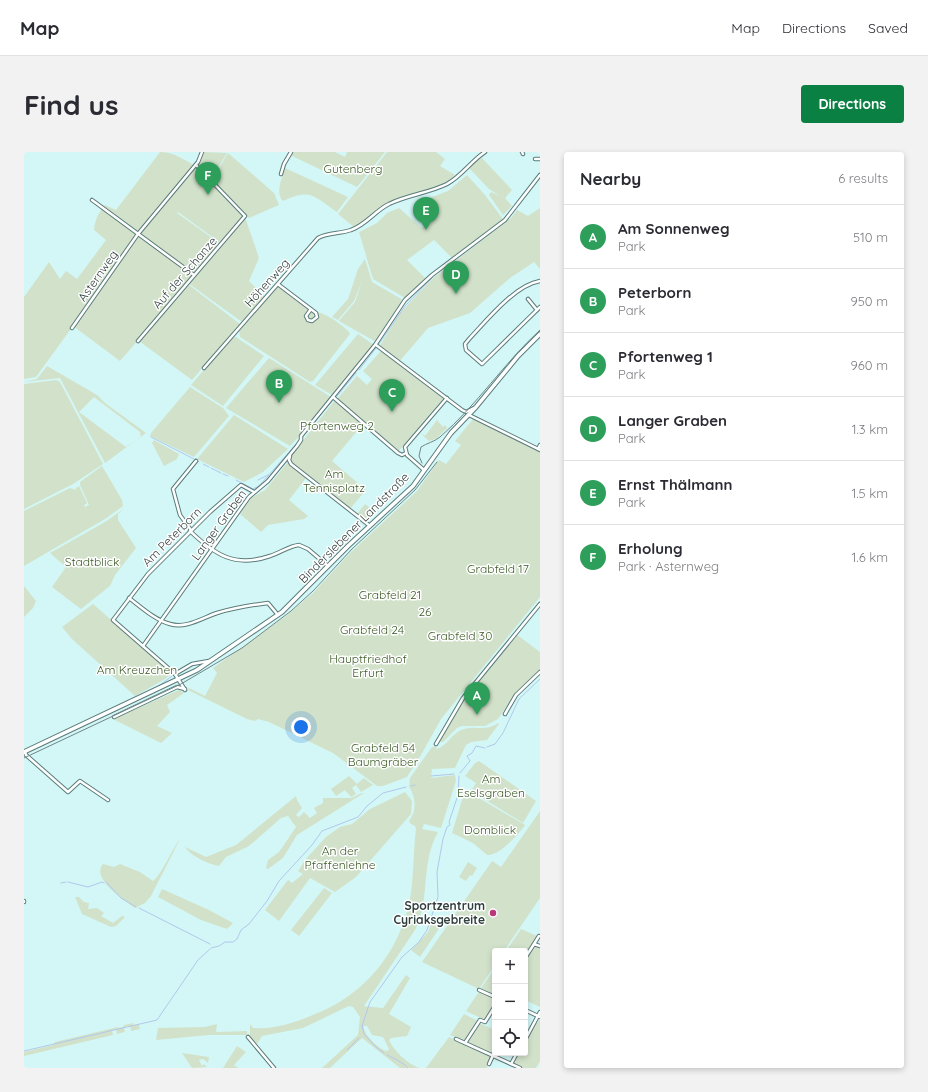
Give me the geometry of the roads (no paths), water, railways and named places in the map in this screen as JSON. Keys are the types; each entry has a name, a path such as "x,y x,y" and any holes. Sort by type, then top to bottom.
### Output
{"main road":[{"name":"Binderslebener Landstraße","path":"24,752 178,679 211,661 278,615 407,492 450,433 476,407 518,356 540,334"}],"street":[{"name":"Asternweg","path":"72,328 138,234 196,165 202,152"},
{"path":"281,174 284,164 291,152"},
{"name":"Höhenweg","path":"204,368 266,296 279,285 318,238 354,229 372,219 387,205 449,183 465,170 474,159 485,152"},
{"path":"535,159 540,159"},
{"name":"Auf der Schanze","path":"138,341 245,216 196,165"},
{"name":"Langer Graben","path":"143,646 254,492 262,488 300,442 301,436 376,345 405,300 432,275 505,220 540,175"},
{"path":"92,200 194,275"},
{"path":"528,299 539,309 482,364 466,350 465,344 484,323 521,289 529,284 540,282"},
{"path":"279,285 311,309 317,315 316,320 308,320 306,316 311,309"},
{"path":"376,345 465,412 476,407"},
{"path":"332,397 398,453 402,455 406,453"},
{"path":"424,470 406,453 405,447 447,398"},
{"path":"469,414 539,449 540,445"},
{"path":"292,452 289,460 291,464 370,526"},
{"path":"196,461 174,487 179,510 184,522 212,549 230,559 249,560 272,556 295,546 302,546 328,566"},
{"name":"Am Peterborn","path":"143,646 113,620 149,573 191,530 241,485 254,492"},
{"path":"129,598 161,621 171,625 184,624 242,607 268,603 278,615"},
{"path":"436,744 463,698 540,604"},
{"path":"114,717 178,687 185,690 175,674 143,646"},
{"path":"175,674 192,664 211,661"},
{"path":"505,714 516,695 540,672"},
{"path":"24,752 69,793 80,781 108,800"},
{"path":"528,953 539,936"},
{"path":"534,944 540,946"},
{"path":"479,990 492,996"},
{"path":"465,1043 480,1020 485,1022 492,1011"},
{"path":"528,1011 539,1016"},
{"path":"528,1035 540,1012"},
{"path":"248,1037 274,1068"},
{"path":"456,1039 520,1068"},
{"path":"489,1064 492,1056"},
{"path":"512,1064 516,1056"}],"waterway":[{"path":"379,344 405,306 431,279"},
{"path":"359,370 376,348"},
{"path":"337,396 356,373"},
{"path":"303,436 333,400"},
{"path":"151,437 194,459"},
{"path":"236,480 253,489 259,486 299,441"},
{"path":"196,459 199,462"},
{"path":"203,464 209,467"},
{"path":"211,468 221,473"},
{"path":"223,474 228,476"},
{"path":"258,480 268,475"},
{"path":"156,688 172,676"},
{"path":"487,747 495,744 503,733 519,699 540,679"},
{"path":"460,773 470,761 467,756 472,753 476,746 485,748"},
{"path":"431,776 454,774"},
{"path":"384,1053 364,1034 362,1026 370,1002 402,957 419,942 427,930 438,897 437,872 443,839 447,827 450,825 449,822 458,795 459,776"},
{"path":"411,786 415,785"},
{"path":"211,948 219,946 225,942 233,942 237,939 241,930 249,924 267,901 279,881 312,845 322,831 358,817 367,806 383,793 406,787"},
{"path":"61,883 66,882"},
{"path":"68,882 88,887 102,882 104,883"},
{"path":"106,882 121,898 136,907"},
{"path":"139,908 210,944"},
{"path":"24,1051 157,1020 198,960 210,949"},
{"path":"347,1050 359,1038"},
{"path":"387,1055 401,1062 408,1068"}],"tram line":[{"path":"422,463 419,456 421,447 438,439 453,425 514,356 540,330"},
{"path":"24,758 181,684 242,648 291,611 313,591 352,549 415,490 437,462"}],"place":[{"name":"Erholung","path":"208,195"},
{"name":"Ernst Thälmann","path":"426,230"},
{"name":"Langer Graben","path":"456,294"},
{"name":"Peterborn","path":"279,403"},
{"name":"Pfortenweg 1","path":"392,412"},
{"name":"Am Sonnenweg","path":"477,715"},
{"name":"Sportzentrum Cyriaksgebreite","path":"493,913"}],"park label":[{"name":"Gutenberg","path":"353,169"},
{"name":"Pfortenweg 2","path":"337,426"},
{"name":"Am Tennisplatz","path":"334,481"},
{"name":"Stadtblick","path":"92,562"},
{"name":"Grabfeld 17","path":"498,569"},
{"name":"Grabfeld 21","path":"390,595"},
{"name":"26","path":"425,612"},
{"name":"Grabfeld 24","path":"372,630"},
{"name":"Grabfeld 30","path":"460,636"},
{"name":"Hauptfriedhof Erfurt","path":"368,666"},
{"name":"Am Kreuzchen","path":"137,670"},
{"name":"Grabfeld 54 Baumgräber","path":"383,755"},
{"name":"Am Eselsgraben","path":"491,786"},
{"name":"Domblick","path":"490,830"},
{"name":"An der Pfaffenlehne","path":"340,858"}]}
